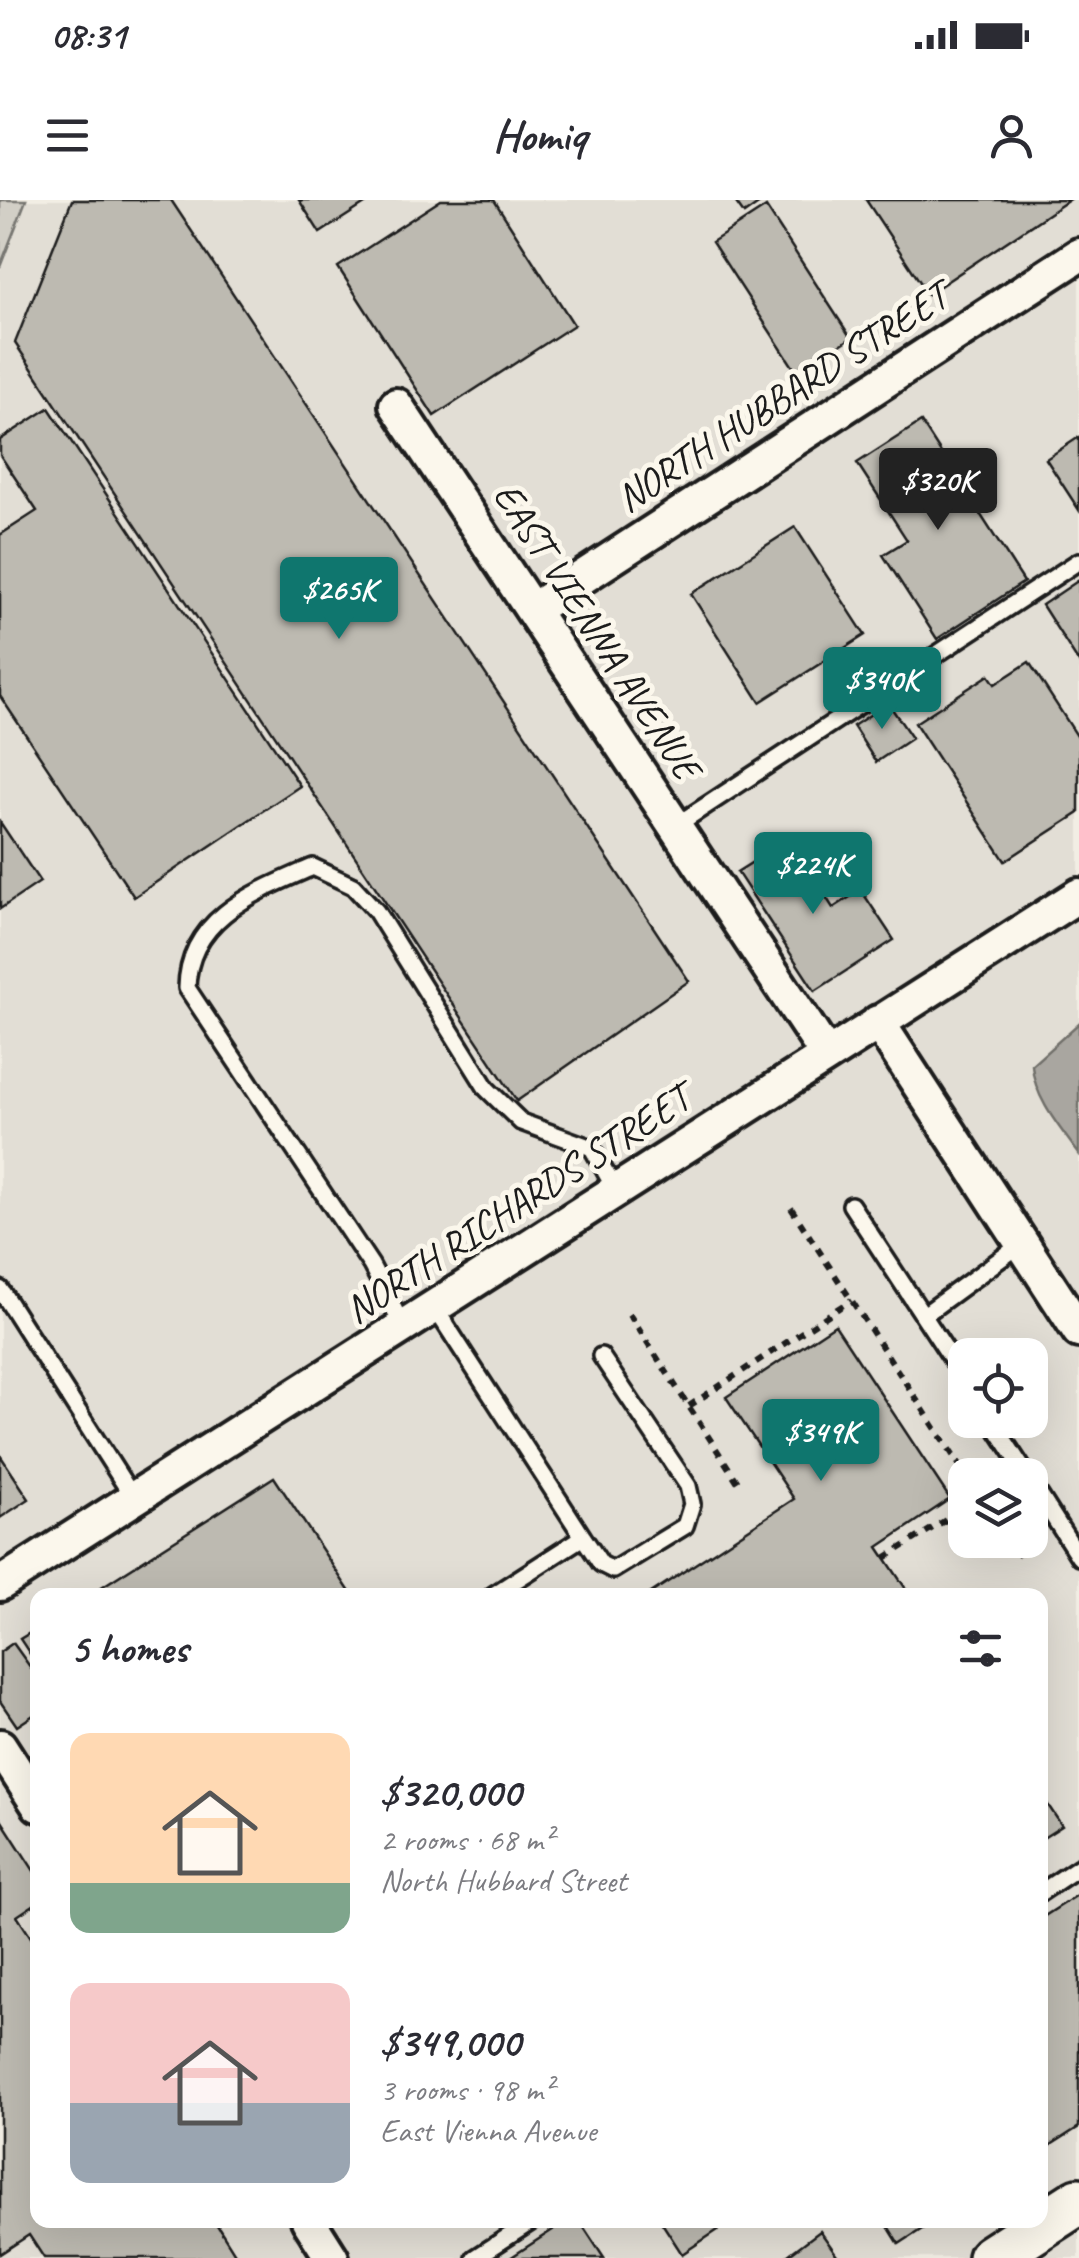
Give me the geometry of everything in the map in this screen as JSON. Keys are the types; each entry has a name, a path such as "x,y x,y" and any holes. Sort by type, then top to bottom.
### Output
{"main road":[{"path":"1048,2221 1079,2201"},
{"path":"991,2258 1037,2228"}],"street":[{"name":"NORTH HUBBARD STREET","path":"532,610 1079,255"},
{"name":"EAST VIENNA AVENUE","path":"396,404 826,1054"},
{"name":"NORTH RICHARDS STREET","path":"0,1584 1079,895"},
{"path":"878,1022 1079,1332"},
{"path":"0,1746 30,1793"},
{"path":"313,2228 332,2258"}],"lane":[{"path":"675,826 1079,562"},
{"path":"404,1328 371,1265 186,988 187,962 203,930 254,892 313,867 353,886 376,911 486,1088 520,1122 592,1148 616,1191"},
{"path":"850,1205 948,1352"},
{"path":"924,1315 1021,1244"},
{"path":"0,1289 134,1499"},
{"path":"435,1308 601,1564 613,1570 686,1526 692,1504 688,1486 602,1356"},
{"path":"1048,1509 1079,1557"},
{"path":"505,1588 583,1536"},
{"path":"1048,1887 1079,1867"},
{"path":"475,2258 522,2228"}],"path":[{"path":"791,1208 955,1458"},
{"path":"689,1406 851,1300"},
{"path":"628,1314 742,1487"},
{"path":"886,1558 948,1519"}],"shaded area":[{"path":"0,200 26,200 0,267"},
{"path":"27,200 1079,200 1079,2258 0,2258 0,270"},
{"path":"1079,1023 1079,1154 1043,1101 1032,1065"}],"building":[{"path":"72,200 171,200 689,981 517,1101 15,343"},
{"path":"299,200 371,200 320,233"},
{"path":"441,200 494,200 574,325 434,416 338,267"},
{"path":"734,200 764,200 744,214"},
{"path":"866,200 1069,200 928,294"},
{"path":"766,207 851,338 797,373 712,242"},
{"path":"49,408 300,786 134,897 0,696 0,535 37,511 0,455 0,440"},
{"path":"921,422 1024,582 937,639 883,555 907,540 857,463"},
{"path":"1079,437 1079,510 1046,459"},
{"path":"795,527 865,635 760,702 691,594"},
{"path":"1079,580 1079,663 1042,605"},
{"path":"1029,662 1079,739 1079,813 1005,861 915,723 989,675 995,684"},
{"path":"888,703 912,738 876,762 853,726"},
{"path":"0,822 40,882 0,909"},
{"path":"789,839 833,908 861,890 894,940 815,991 737,872"},
{"path":"835,1325 948,1496 948,1500 878,1547 905,1588 659,1588 794,1499 726,1397"},
{"path":"0,1455 29,1499 0,1518"},
{"path":"274,1477 347,1588 100,1588"},
{"path":"30,1633 30,1654 20,1639"},
{"path":"13,1643 30,1667 30,1717 17,1726 0,1701 0,1652"},
{"path":"1048,1805 1062,1826 1048,1835"},
{"path":"0,1818 30,1865 30,1907 17,1916 30,1936 30,2228 219,2228 236,2255 44,2258 29,2235 0,2254"},
{"path":"1079,1894 1079,2127 1048,2147 1048,1914"},
{"path":"556,2228 584,2228 604,2258 510,2258"},
{"path":"665,2228 721,2228 682,2254"},
{"path":"889,2228 924,2228 899,2244"},
{"path":"820,2231 839,2258 790,2258 788,2255"}]}
